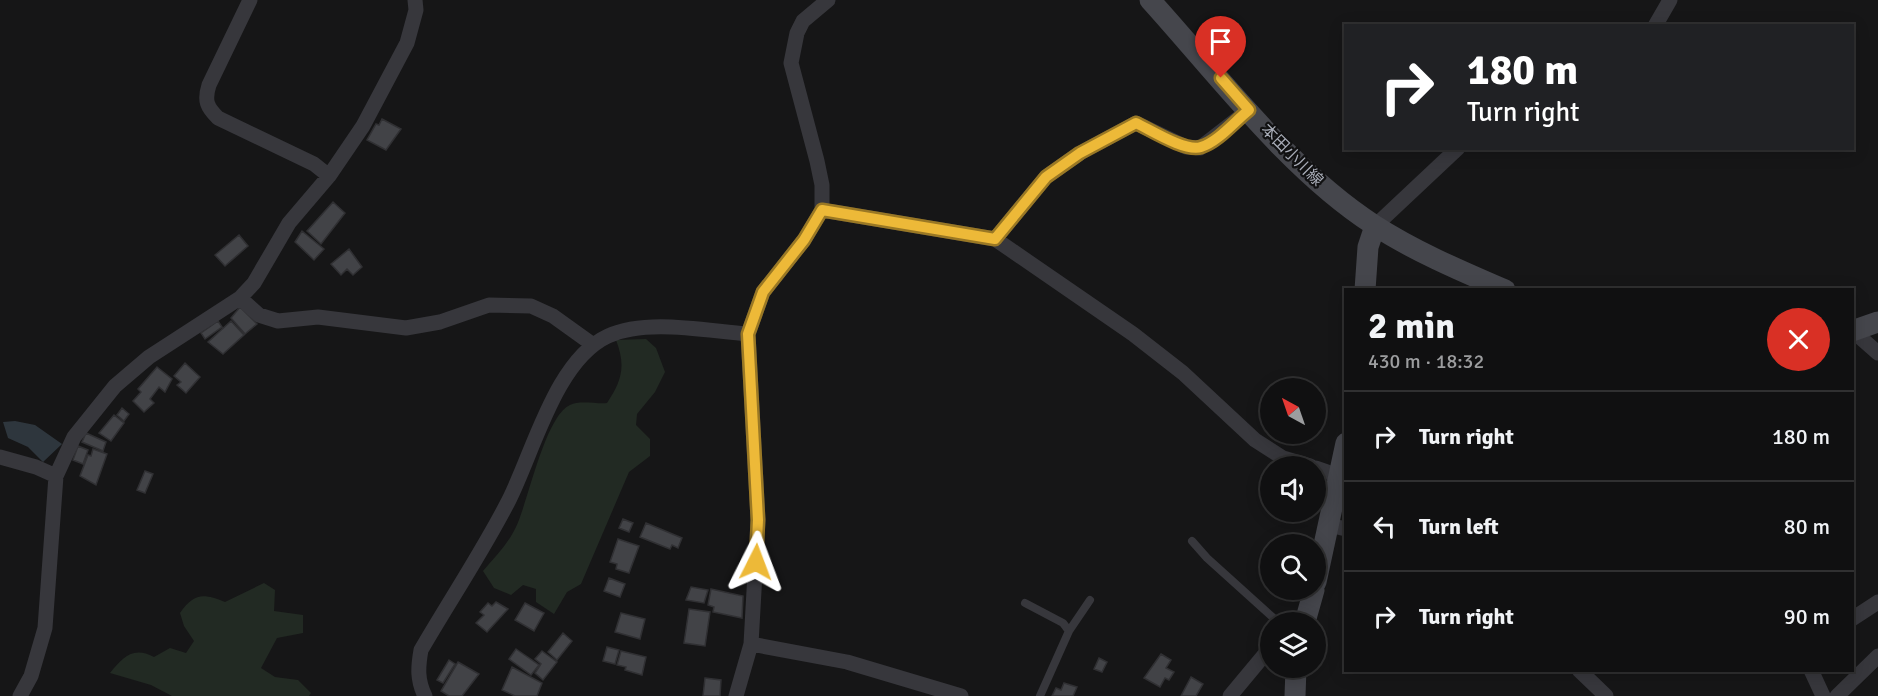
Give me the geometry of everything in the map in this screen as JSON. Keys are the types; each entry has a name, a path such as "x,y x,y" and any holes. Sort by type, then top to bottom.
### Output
{"main road":[{"name":"本田小川線","path":"1150,0 1303,170 1375,226 1501,288"},
{"path":"1365,288 1368,247 1375,226"},
{"path":"1854,331 1878,322"},
{"path":"1326,556 1337,527 1339,476 1344,452"},
{"path":"1295,696 1296,678"}],"street":[{"path":"250,0 209,86 205,98 209,109 218,118 314,164 329,176"},
{"path":"20,696 31,675 45,628 56,476 74,437 115,386 149,357 240,298 254,283 302,205 329,176 363,126 407,43 416,10 415,0"},
{"path":"736,696 751,644 758,520 748,334 763,292 804,240 822,210 822,184 791,63 797,33 803,21 828,0"},
{"path":"1656,24 1670,0"},
{"path":"995,239 1046,177 1080,153 1136,123 1186,147 1200,148 1249,110"},
{"path":"1375,226 1456,150"},
{"path":"822,210 995,239 1133,334 1183,373 1255,440 1281,456"},
{"path":"240,298 259,315 278,321 327,317 406,328 440,322 489,305 531,306 553,316 592,344"},
{"path":"425,696 420,686 418,668 421,650 508,501 567,373 592,344 626,329 650,327 748,334"},
{"path":"1854,332 1878,353"},
{"path":"0,457 36,466 56,476"},
{"path":"1326,471 1339,476"},
{"path":"1854,618 1878,602"},
{"path":"751,644 847,662 962,696"},
{"path":"1837,696 1878,656"},
{"path":"1230,696 1260,660"},
{"path":"1581,672 1606,696"},
{"path":"1812,672 1823,696"}],"lane":[{"path":"1192,541 1207,558 1267,612"},
{"path":"1040,696 1069,631 1090,600"},
{"path":"1025,603 1063,623 1069,631"}],"shaded area":[{"path":"646,339 656,348 665,372 655,392 637,414 636,425 650,439 650,456 629,472 581,584 567,592 554,614 536,602 536,589 523,585 511,595 494,588 483,571 505,545 516,527 538,461 553,425 561,412 570,405 583,402 607,403 616,388 622,366 616,340"},
{"path":"15,421 35,425 62,444 43,462 28,447 8,438 3,422"},
{"path":"264,583 275,590 274,611 303,615 303,633 277,638 261,668 275,677 298,680 311,693 309,696 172,696 151,685 110,673 119,662 134,653 154,657 170,648 186,653 194,641 184,626 180,613 195,598 205,596 225,602"}],"building":[{"path":"382,119 401,129 386,150 367,140 376,124 379,125"},
{"path":"333,202 345,213 321,244 307,231"},
{"path":"302,231 324,249 314,260 295,242"},
{"path":"239,235 248,246 225,266 215,255"},
{"path":"349,249 362,267 353,275 347,269 341,275 331,264"},
{"path":"240,307 257,324 245,334 231,318"},
{"path":"218,321 222,327 205,339 201,333"},
{"path":"231,321 244,335 223,354 208,342"},
{"path":"185,363 200,377 186,393 177,385 181,382 174,376"},
{"path":"157,367 172,379 165,392 159,387 150,399 154,403 144,412 133,401 141,392 138,389"},
{"path":"122,408 129,414 124,421 117,415"},
{"path":"114,415 124,423 111,441 99,433"},
{"path":"86,433 106,442 103,451 82,442"},
{"path":"78,446 88,450 83,464 73,460"},
{"path":"93,449 107,454 96,485 80,476 88,455 91,456"},
{"path":"145,471 153,474 145,493 137,490"},
{"path":"623,519 633,523 629,532 619,528"},
{"path":"646,523 682,538 678,548 672,545 670,549 640,537"},
{"path":"618,539 639,546 629,573 616,569 617,564 610,562"},
{"path":"609,578 625,584 620,597 604,591"},
{"path":"691,587 708,590 704,603 686,600"},
{"path":"711,589 743,596 742,618 713,612 714,607 708,605"},
{"path":"496,602 508,609 487,632 476,623 484,615 480,612 488,603 492,606"},
{"path":"525,603 544,613 534,631 515,620"},
{"path":"689,609 710,612 705,646 684,643"},
{"path":"621,613 645,619 640,639 615,632"},
{"path":"563,633 572,641 557,660 548,652"},
{"path":"607,647 619,650 615,664 603,661"},
{"path":"516,649 539,665 531,675 509,659"},
{"path":"542,651 557,662 543,680 535,673 541,664 535,659"},
{"path":"621,651 646,657 642,675 617,665"},
{"path":"1161,654 1171,660 1166,668 1174,672 1169,680 1165,678 1160,687 1144,678"},
{"path":"1099,658 1107,662 1102,672 1094,669"},
{"path":"449,660 455,664 443,683 437,680"},
{"path":"458,662 479,674 462,696 449,696 441,691"},
{"path":"512,667 542,683 537,696 515,696 502,690"},
{"path":"1191,677 1203,684 1196,696 1181,696"},
{"path":"705,678 721,680 720,696 703,696"},
{"path":"1064,683 1077,687 1073,696 1052,696 1056,688 1061,690"}],"route":[{"path":"756,562 758,520 748,334 763,292 804,240 822,210 995,239 1046,177 1080,153 1136,123 1186,147 1200,148 1249,110 1221,78"}]}
